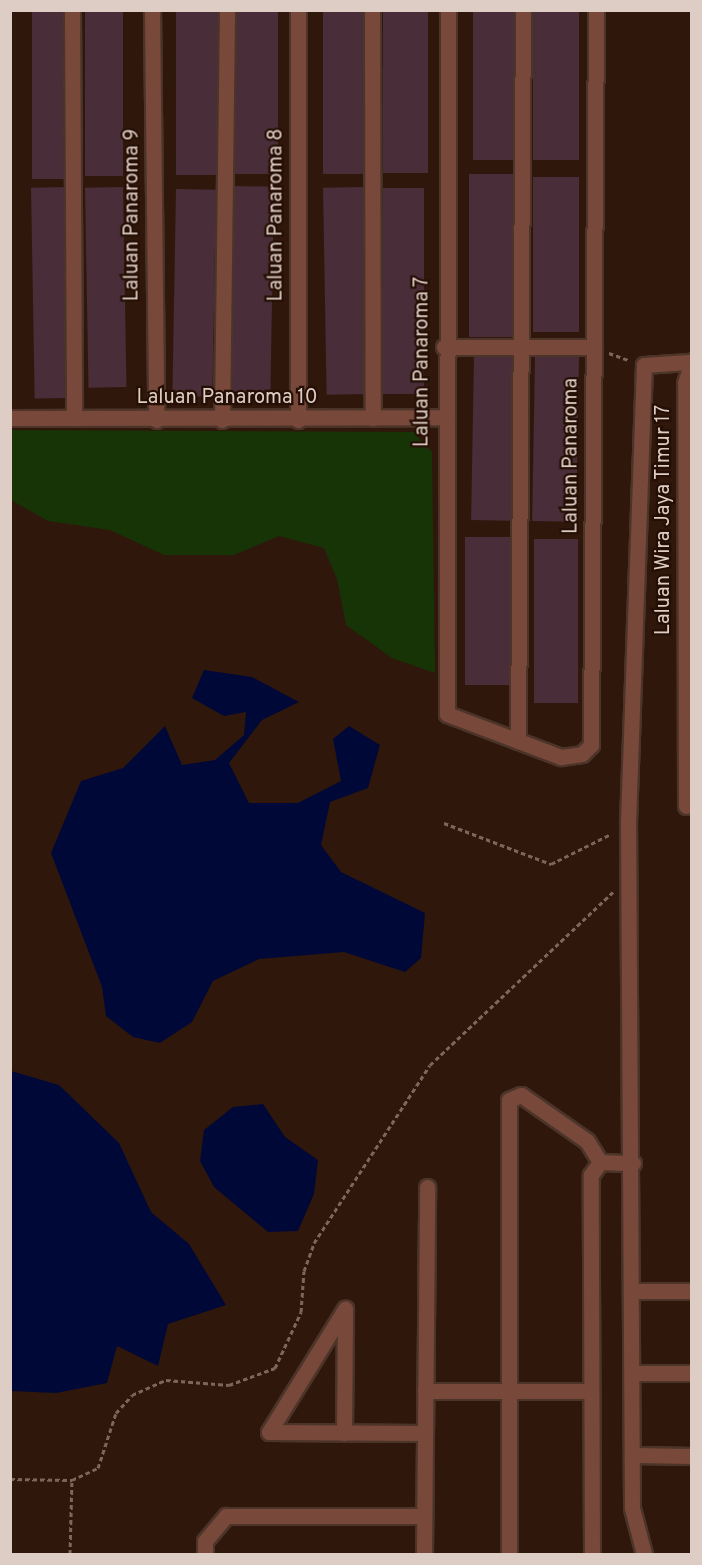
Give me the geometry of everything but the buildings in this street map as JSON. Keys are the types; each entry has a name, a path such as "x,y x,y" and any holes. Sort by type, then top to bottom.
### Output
{"street":[{"path":"72,10 74,418"},
{"name":"Laluan Panaroma 9","path":"152,10 156,420"},
{"path":"222,420 227,10"},
{"name":"Laluan Panaroma 8","path":"298,10 298,420"},
{"path":"372,10 373,418"},
{"name":"Laluan Panaroma 7","path":"447,714 443,417 448,10"},
{"path":"518,741 523,10"},
{"name":"Laluan Panaroma","path":"447,714 561,757 582,754 591,745 596,10"},
{"path":"444,347 593,347"},
{"path":"644,1554 632,1508 635,1291 628,823 644,366 690,361"},
{"name":"Laluan Wira Jaya Timur 17","path":"686,806 690,361"},
{"name":"Laluan Panaroma 10","path":"10,418 298,420 443,417"},
{"path":"509,1554 509,1100 521,1095 587,1141 600,1162"},
{"path":"600,1162 633,1163"},
{"path":"592,1554 591,1175 600,1162"},
{"path":"424,1554 427,1187"},
{"path":"635,1291 692,1291"},
{"path":"344,1433 345,1309 269,1432 344,1433 425,1433"},
{"path":"634,1373 692,1373"},
{"path":"425,1391 591,1391"},
{"path":"634,1455 692,1456"},
{"path":"205,1548 226,1516 424,1516"}],"path":[{"path":"593,347 644,366"},
{"path":"444,823 551,864 628,823"},
{"path":"10,1479 72,1480 98,1468 116,1413 132,1395 166,1380 229,1385 275,1368 301,1312 304,1271 314,1243 430,1065 629,876"},
{"path":"70,1554 72,1480"}],"green space":[{"path":"11,430 413,432 432,452 435,673 392,658 346,625 337,579 324,548 279,536 234,555 164,555 110,530 48,521 11,500"}],"shaded area":[{"path":"204,670 252,677 299,702 262,720 229,763 249,803 298,803 341,781 333,739 349,726 380,745 368,788 330,802 321,845 341,872 425,913 421,958 405,972 344,952 259,959 213,981 192,1022 160,1043 133,1037 106,1016 102,987 51,853 81,781 123,768 165,726 182,765 215,760 244,735 246,712 224,716 192,698"},
{"path":"11,1071 59,1085 119,1143 151,1212 189,1244 226,1305 168,1324 158,1366 117,1346 107,1383 56,1393 11,1391"},
{"path":"263,1104 285,1137 318,1160 314,1194 298,1231 268,1232 214,1187 200,1161 204,1130 233,1107"}]}
